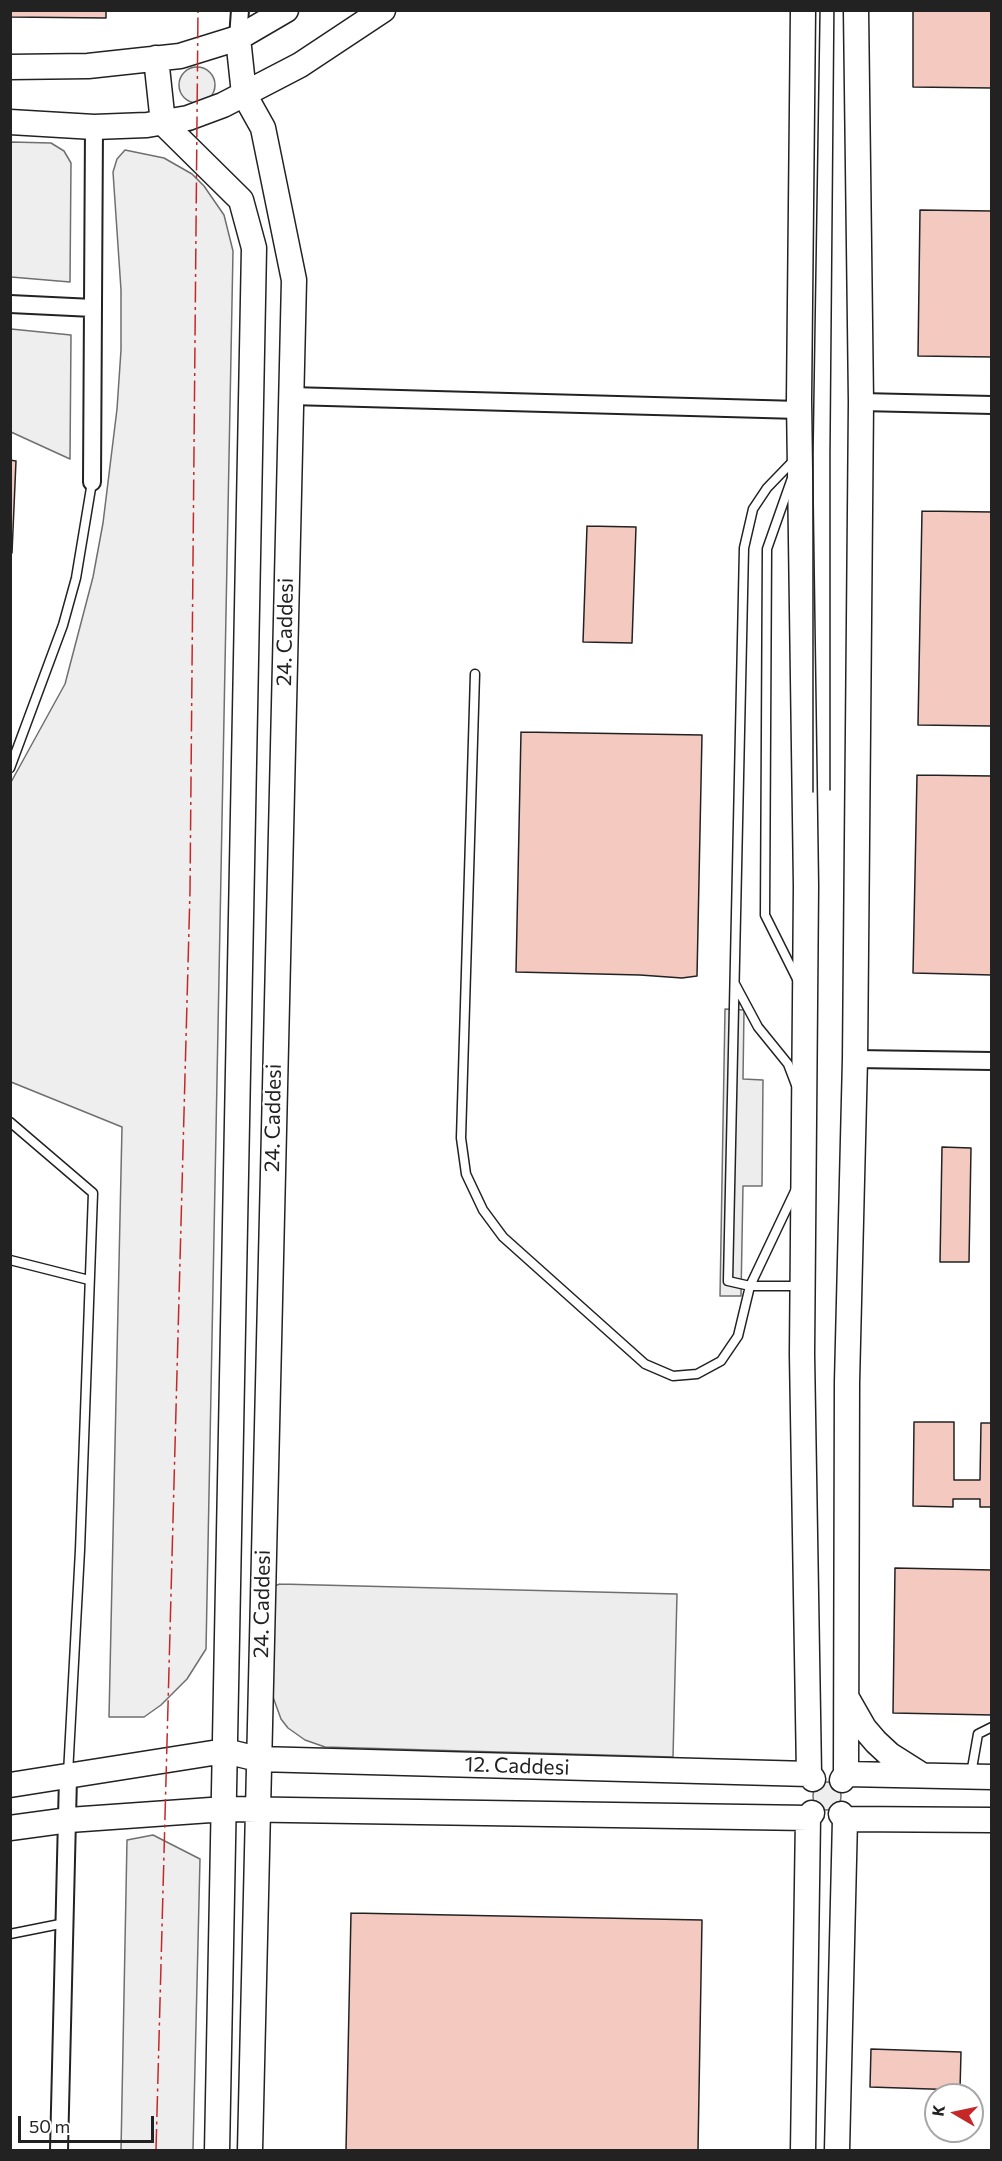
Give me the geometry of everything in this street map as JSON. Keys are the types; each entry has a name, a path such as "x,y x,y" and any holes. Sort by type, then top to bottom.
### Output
{"street":[{"path":"240,10 238,38 244,94"},
{"path":"10,67 88,66 180,56 238,38 285,10"},
{"path":"10,122 94,128 163,123 188,118 223,105 300,64 384,10"},
{"path":"803,10 799,410 806,886 802,1366 811,1776 805,1799 810,1815 803,2151"},
{"path":"837,2151 843,1816 849,1793 844,1777 847,1382 855,1059 861,402 856,10"},
{"path":"156,58 163,123"},
{"name":"24. Caddesi","path":"244,94 263,128 294,280 250,2151"},
{"name":"24. Caddesi","path":"163,123 241,200 254,248 217,2151"},
{"path":"92,482 94,128"},
{"path":"10,304 93,308"},
{"path":"291,396 799,410"},
{"path":"861,402 992,405"},
{"path":"855,1059 992,1061"},
{"path":"846,1697 864,1728 876,1742 890,1755 922,1775"},
{"path":"10,1785 225,1751"},
{"name":"12. Caddesi","path":"225,1751 258,1759 811,1776"},
{"path":"811,1776 828,1774 844,1777 922,1775 981,1777"},
{"path":"59,2151 69,1820 68,1777"},
{"path":"10,1828 69,1820 225,1809 810,1815 826,1818 843,1816 992,1820"}],"lane":[{"path":"800,455 767,488 753,509 744,548 728,1281 750,1286 803,1286"},
{"path":"800,455 767,549 765,915 805,996"},
{"path":"10,768 63,625 83,540 92,482"},
{"path":"475,674 461,1138 466,1174 483,1210 503,1237 645,1364 673,1376 697,1374 721,1361 738,1336 750,1286 804,1172"},
{"path":"735,984 758,1028 788,1064 804,1105"},
{"path":"10,1122 93,1193 80,1550 68,1777"},
{"path":"10,1260 89,1280"},
{"path":"981,1777 978,1734 992,1727"},
{"path":"10,1934 66,1923"}],"shaded area":[{"path":"197,67 209,73 215,85 209,97 197,103 185,97 179,85 185,73"},
{"path":"11,142 51,143 64,151 71,163 70,282 11,277"},
{"path":"125,150 164,158 192,174 204,186 224,215 233,251 206,1649 187,1679 161,1705 144,1717 109,1717 122,1127 11,1082 10,784 65,684 93,577 103,523 117,409 121,350 121,290 113,172 117,159"},
{"path":"11,329 71,335 70,459 11,432"},
{"path":"725,1009 744,1010 743,1079 763,1080 762,1186 743,1186 741,1296 720,1296"},
{"path":"280,1584 677,1594 673,1757 325,1747 305,1740 288,1728 281,1719 273,1697 266,1599 274,1586"},
{"path":"827,1782 837,1786 841,1796 837,1806 827,1810 817,1806 813,1796 817,1786"},
{"path":"153,1835 200,1859 193,2150 121,2150 127,1840"}],"building":[{"path":"10,10 106,10 106,18 10,17"},
{"path":"913,10 992,10 992,88 913,87"},
{"path":"920,210 992,211 992,357 918,356"},
{"path":"10,460 16,461 12,553 10,553"},
{"path":"922,511 992,512 992,726 918,725"},
{"path":"587,526 636,527 632,643 583,642"},
{"path":"521,732 702,735 697,976 682,978 516,972"},
{"path":"917,775 992,776 992,975 913,973"},
{"path":"942,1147 971,1148 969,1262 940,1262"},
{"path":"914,1422 954,1422 954,1480 980,1480 981,1423 992,1423 992,1507 980,1507 980,1499 953,1499 953,1507 913,1506"},
{"path":"895,1568 992,1570 992,1715 893,1713"},
{"path":"351,1913 702,1920 698,2150 346,2150"},
{"path":"871,2049 961,2052 960,2083 924,2083 924,2089 870,2087"}],"tram line":[{"path":"813,792 813,454 820,10"},
{"path":"830,790 834,10"}],"power":[{"path":"156,2150 190,891 198,10"}]}
